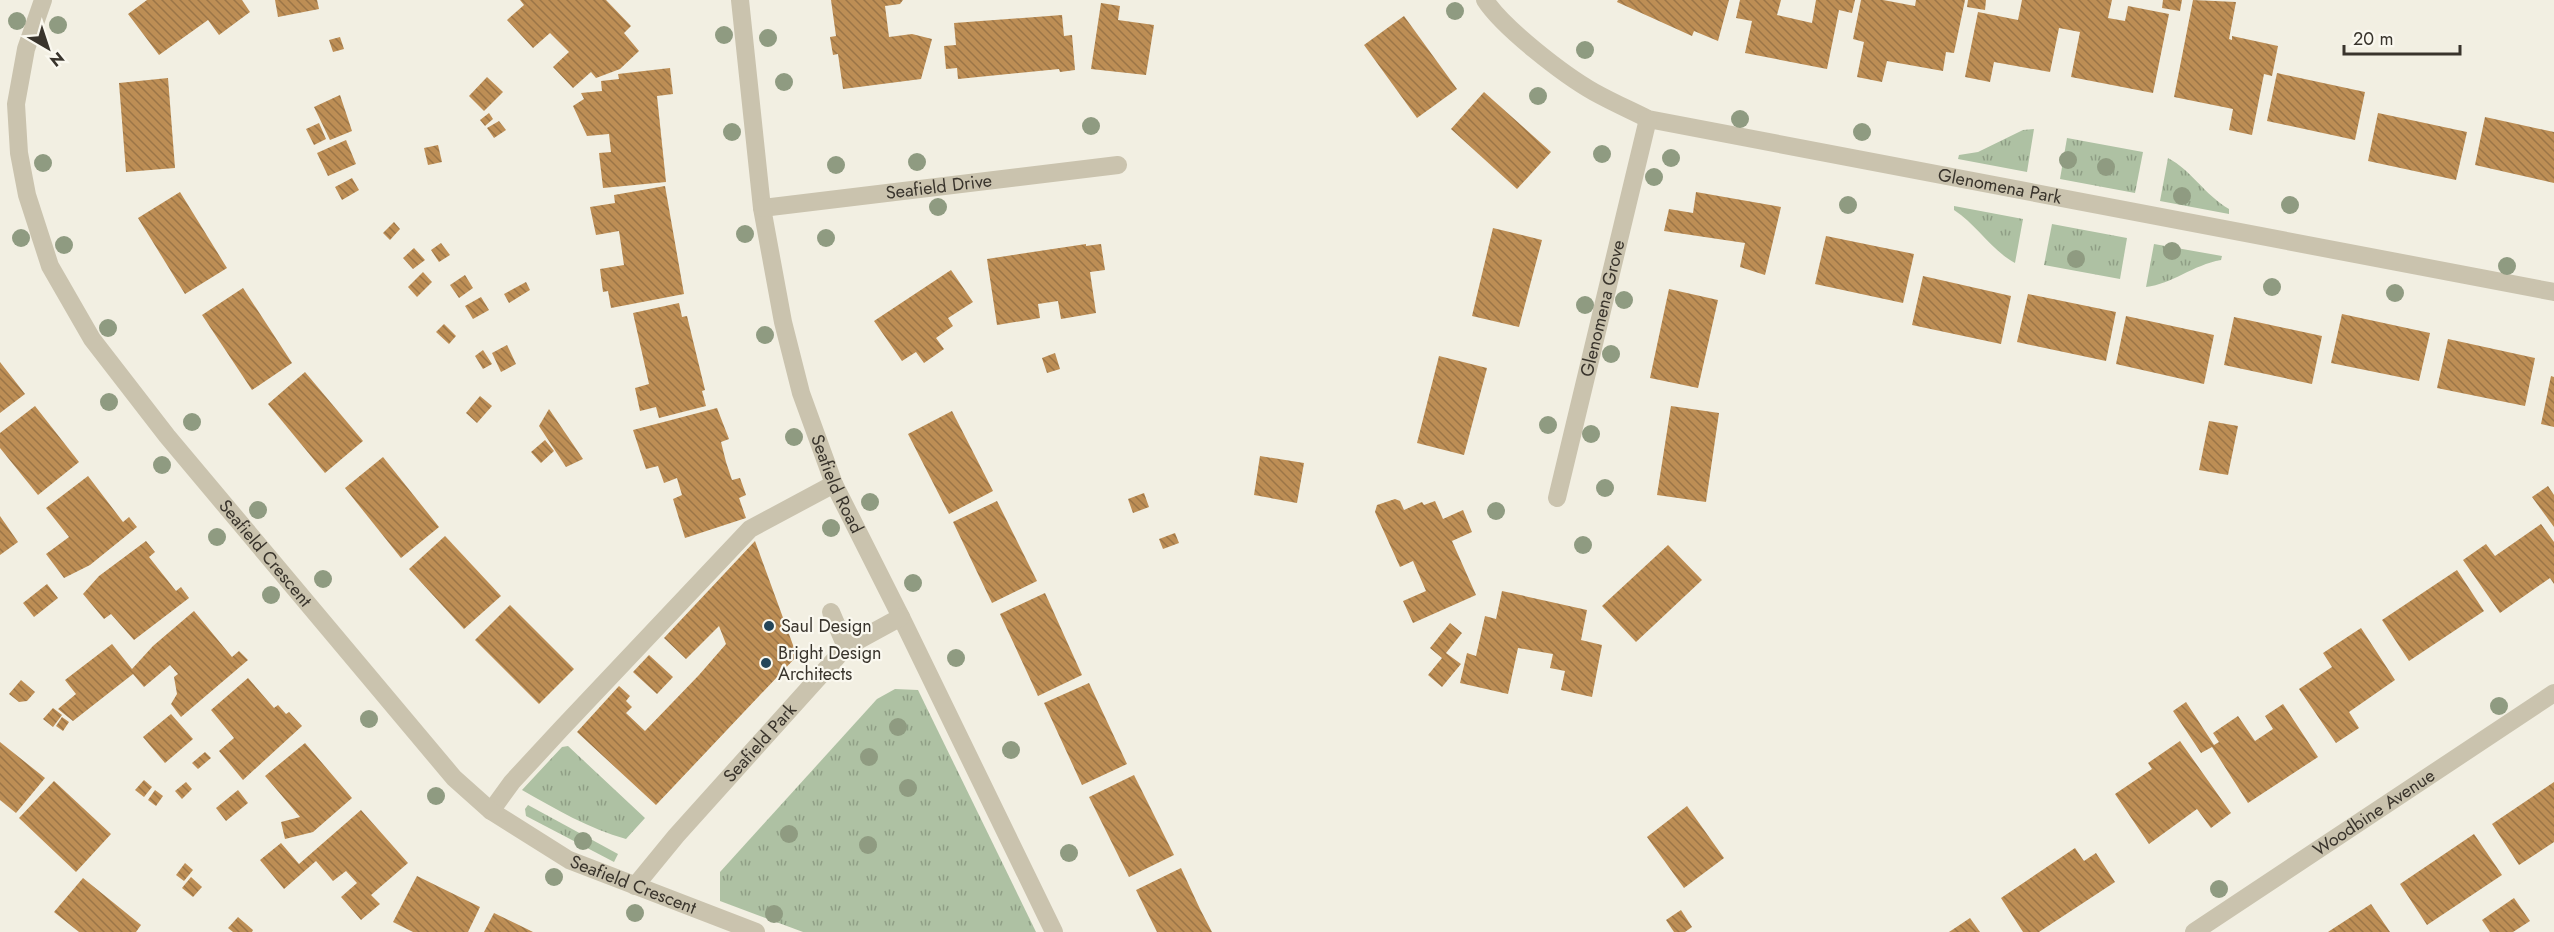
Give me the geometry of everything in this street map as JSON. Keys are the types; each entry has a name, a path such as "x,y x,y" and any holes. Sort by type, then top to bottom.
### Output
{"street":[{"name":"Seafield Crescent","path":"43,0 26,49 16,104 19,153 27,195 50,266 92,339 167,435 454,778 491,811 569,860 756,932"},
{"name":"Seafield Road","path":"740,0 762,208 783,322 801,393 834,484 901,616 1054,932"},
{"name":"Glenomena Park","path":"1485,0 1493,13 1531,47 1592,91 1648,119 2554,292"},
{"name":"Glenomena Grove","path":"1557,498 1648,119"},
{"name":"Seafield Drive","path":"762,208 1118,165"},
{"path":"491,811 512,782 750,529 783,519 834,484"},
{"path":"831,612 846,647"},
{"name":"Seafield Park","path":"635,886 676,836 846,647 901,616"},
{"name":"Woodbine Avenue","path":"2194,932 2554,693"}],"green space":[{"path":"2034,129 2027,172 1958,159 1959,155 1978,152 2023,130"},
{"path":"2067,138 2143,152 2135,193 2060,179"},
{"path":"2168,158 2184,169 2229,209 2229,214 2160,201"},
{"path":"1954,206 2023,219 2015,263 2006,258 1954,210"},
{"path":"2052,224 2127,238 2120,279 2044,265"},
{"path":"2154,244 2222,256 2221,260 2146,287"},
{"path":"895,689 918,690 1036,932 803,932 720,901 720,872 877,699"},
{"path":"568,746 645,818 626,839 586,824 522,790 562,747"},
{"path":"528,805 618,854 614,862 526,816 525,809"}],"building":[{"path":"147,0 242,0 250,12 219,35 208,20 159,55 128,14"},
{"path":"275,0 317,0 319,9 278,17"},
{"path":"520,0 606,0 631,26 624,33 639,51 620,69 596,78 591,72 573,88 553,67 569,52 550,33 533,48 507,20 524,5"},
{"path":"831,0 903,0 900,4 885,6 889,37 912,34 932,39 921,79 843,89 838,54 833,55 830,37 836,36"},
{"path":"1618,0 1729,0 1718,41 1694,31 1692,36 1617,2"},
{"path":"1740,0 1781,0 1777,15 1812,23 1816,0 1855,0 1852,13 1839,10 1827,69 1745,53 1752,21 1736,18"},
{"path":"1861,0 1883,0 1915,6 1916,0 1965,0 1954,53 1946,52 1943,71 1887,61 1882,82 1857,77 1864,42 1853,39"},
{"path":"1968,0 1986,0 1985,10 1967,7"},
{"path":"2022,0 2112,0 2108,18 2125,21 2128,6 2169,14 2153,93 2071,77 2080,32 2059,28 2050,72 1994,62 1990,82 1965,77 1978,12 2018,20"},
{"path":"2163,0 2182,0 2180,11 2162,8"},
{"path":"2193,0 2236,2 2229,39 2232,40 2232,36 2278,46 2272,76 2264,74 2252,135 2229,130 2233,109 2174,97"},
{"path":"1101,3 1120,6 1118,20 1154,25 1146,75 1091,69"},
{"path":"1062,15 1064,36 1072,35 1075,70 1060,72 1059,69 958,79 957,68 946,69 944,46 956,45 954,23"},
{"path":"1404,16 1457,89 1417,118 1364,45"},
{"path":"340,37 344,49 333,52 329,40"},
{"path":"670,68 673,94 657,96 666,182 603,188 599,153 611,152 609,134 587,136 573,106 584,99 581,93 602,91 601,81 619,79 618,74"},
{"path":"2277,73 2365,92 2355,140 2267,121"},
{"path":"487,77 503,92 484,111 469,96"},
{"path":"168,78 175,168 126,172 119,83"},
{"path":"1484,92 1551,152 1517,189 1451,129"},
{"path":"340,95 352,131 330,140 314,107"},
{"path":"489,113 493,119 485,126 480,120"},
{"path":"2378,113 2467,132 2456,180 2368,161"},
{"path":"2485,117 2554,132 2554,183 2475,165"},
{"path":"499,121 506,130 494,138 487,128"},
{"path":"319,123 326,139 314,145 306,129"},
{"path":"346,140 356,164 328,176 317,153"},
{"path":"438,145 442,162 428,165 424,148"},
{"path":"352,178 359,190 342,200 335,187"},
{"path":"665,186 684,294 611,308 608,291 603,292 600,269 624,265 619,231 596,235 590,207 615,203 614,195"},
{"path":"180,192 227,268 185,294 138,218"},
{"path":"1696,192 1781,207 1765,275 1740,267 1745,243 1664,231 1669,209 1693,213"},
{"path":"394,222 400,229 390,240 383,233"},
{"path":"1493,228 1542,240 1519,327 1472,316"},
{"path":"1826,236 1914,254 1903,303 1815,284"},
{"path":"441,243 450,255 439,262 431,250"},
{"path":"1086,244 1086,246 1101,244 1105,270 1090,272 1096,313 1061,319 1058,301 1038,304 1040,318 997,325 987,259"},
{"path":"414,248 425,260 413,269 403,258"},
{"path":"951,270 973,302 948,318 953,326 936,338 944,349 924,363 916,352 902,361 874,321"},
{"path":"423,272 432,282 417,297 408,287"},
{"path":"465,275 473,288 459,298 450,285"},
{"path":"1923,276 2011,296 2001,344 1912,325"},
{"path":"526,282 530,290 509,303 504,294"},
{"path":"243,288 292,363 252,390 202,315"},
{"path":"1669,289 1718,300 1698,388 1650,378"},
{"path":"2028,294 2116,312 2106,361 2017,342"},
{"path":"481,297 489,310 473,319 465,306"},
{"path":"679,303 682,317 687,316 705,390 702,391 706,406 659,418 656,407 640,411 635,388 649,384 633,313"},
{"path":"2342,314 2430,333 2419,381 2331,363"},
{"path":"2126,316 2214,335 2204,384 2116,364"},
{"path":"2234,317 2322,336 2312,384 2224,365"},
{"path":"444,324 456,336 449,344 436,332"},
{"path":"2448,339 2535,358 2525,406 2437,388"},
{"path":"507,345 516,364 501,372 492,353"},
{"path":"483,350 492,364 483,369 475,356"},
{"path":"1055,353 1060,369 1047,373 1042,358"},
{"path":"1439,356 1487,368 1464,455 1417,443"},
{"path":"0,362 25,394 0,413"},
{"path":"305,372 363,441 325,473 268,404"},
{"path":"2551,376 2554,377 2554,427 2541,424"},
{"path":"480,396 492,406 477,423 466,413"},
{"path":"35,406 79,462 38,495 0,448 0,433"},
{"path":"1671,406 1719,413 1706,502 1657,495"},
{"path":"717,408 729,439 721,442 732,480 740,478 746,495 739,498 746,518 685,538 673,499 682,495 677,478 664,483 658,466 646,469 633,430"},
{"path":"549,409 583,459 566,467 539,426"},
{"path":"952,411 993,491 949,514 908,434"},
{"path":"2209,421 2238,426 2228,475 2199,470"},
{"path":"545,440 554,451 541,463 531,452"},
{"path":"1260,456 1304,463 1297,503 1254,495"},
{"path":"383,457 439,527 401,558 345,488"},
{"path":"88,476 123,522 129,517 137,527 90,565 64,578 46,554 69,537 46,508"},
{"path":"2548,486 2554,495 2554,527 2532,497"},
{"path":"1144,493 1149,507 1133,513 1128,499"},
{"path":"1395,499 1400,501 1404,510 1422,502 1424,505 1435,501 1443,519 1463,510 1472,532 1452,541 1476,595 1413,623 1403,601 1426,591 1413,561 1400,567 1375,512 1377,505"},
{"path":"997,501 1037,581 992,603 953,522"},
{"path":"0,516 18,542 0,555"},
{"path":"2541,524 2554,542 2554,584 2550,578 2500,613 2463,560 2486,544 2495,556"},
{"path":"1175,533 1179,543 1163,549 1159,539"},
{"path":"445,536 501,596 464,629 409,569"},
{"path":"146,541 155,552 149,557 176,591 181,587 189,598 134,640 111,614 104,619 83,594 99,576"},
{"path":"755,541 797,656 656,805 577,732 619,686 630,696 626,701 632,707 626,713 645,731 699,675 726,644 719,626 686,659 664,638"},
{"path":"1668,545 1702,580 1636,642 1602,606"},
{"path":"2457,570 2484,611 2409,661 2382,620"},
{"path":"47,584 58,598 34,617 23,603"},
{"path":"1502,591 1587,610 1581,640 1602,645 1592,697 1561,690 1565,671 1550,668 1553,654 1518,648 1508,694 1460,683 1467,653 1476,656 1485,616 1496,619"},
{"path":"1045,593 1082,675 1038,696 1000,614"},
{"path":"510,605 574,669 539,704 475,640"},
{"path":"194,611 232,657 239,651 248,660 181,717 171,704 177,694 174,677 178,674 170,665 144,687 133,674 73,721 58,709 76,694 65,680 112,644 132,669 153,646"},
{"path":"1450,623 1462,633 1446,653 1461,664 1442,687 1428,675 1442,658 1430,648"},
{"path":"2361,628 2395,680 2349,712 2359,728 2336,743 2299,689 2332,667 2323,653"},
{"path":"649,655 673,677 657,694 633,672"},
{"path":"248,678 274,708 278,705 286,714 289,712 302,726 243,780 219,751 234,738 211,710"},
{"path":"21,680 35,692 27,701 19,702 9,694"},
{"path":"1089,683 1127,764 1082,785 1044,703"},
{"path":"2186,702 2214,745 2219,742 2213,733 2238,716 2255,741 2273,729 2265,716 2283,704 2318,757 2248,803 2212,747 2201,753 2173,711"},
{"path":"53,708 62,715 53,727 43,719"},
{"path":"171,714 193,739 165,763 143,737"},
{"path":"62,717 69,722 63,731 56,726"},
{"path":"2180,741 2231,813 2211,828 2197,809 2149,844 2115,794 2152,769 2148,763"},
{"path":"0,742 45,778 16,813 0,800"},
{"path":"305,743 352,798 313,832 285,839 281,822 300,817 265,776"},
{"path":"205,752 211,758 198,769 192,763"},
{"path":"1134,775 1174,855 1129,877 1089,797"},
{"path":"144,780 152,787 144,797 135,790"},
{"path":"54,781 111,834 76,872 19,818"},
{"path":"186,782 192,789 182,799 175,791"},
{"path":"2554,782 2554,842 2519,865 2492,824"},
{"path":"155,790 163,796 156,806 148,800"},
{"path":"238,790 248,803 226,821 216,808"},
{"path":"1687,806 1724,858 1684,888 1647,837"},
{"path":"361,810 408,863 371,895 380,904 361,920 341,897 357,883 346,871 333,881 316,861 284,889 260,860 281,843 299,864"},
{"path":"2474,834 2502,875 2427,925 2400,884"},
{"path":"2075,848 2084,861 2096,853 2115,882 2039,932 2023,932 2001,898"},
{"path":"185,863 193,870 184,881 176,875"},
{"path":"1181,868 1212,932 1157,932 1136,890"},
{"path":"417,876 480,907 468,932 413,932 393,922"},
{"path":"191,877 202,887 193,897 182,888"},
{"path":"83,878 141,925 136,932 79,932 54,912"},
{"path":"2514,898 2530,921 2513,932 2490,932 2482,920"},
{"path":"2371,904 2390,932 2328,932 2334,928"},
{"path":"1681,910 1692,927 1685,932 1674,932 1666,920"},
{"path":"494,913 527,929 533,932 484,932"},
{"path":"238,917 253,930 252,932 233,932 228,928"},
{"path":"1970,918 1980,932 1949,932"}],"place":[{"name":"Saul Design","path":"769,626"},
{"name":"Bright Design Architects","path":"766,663"}]}
